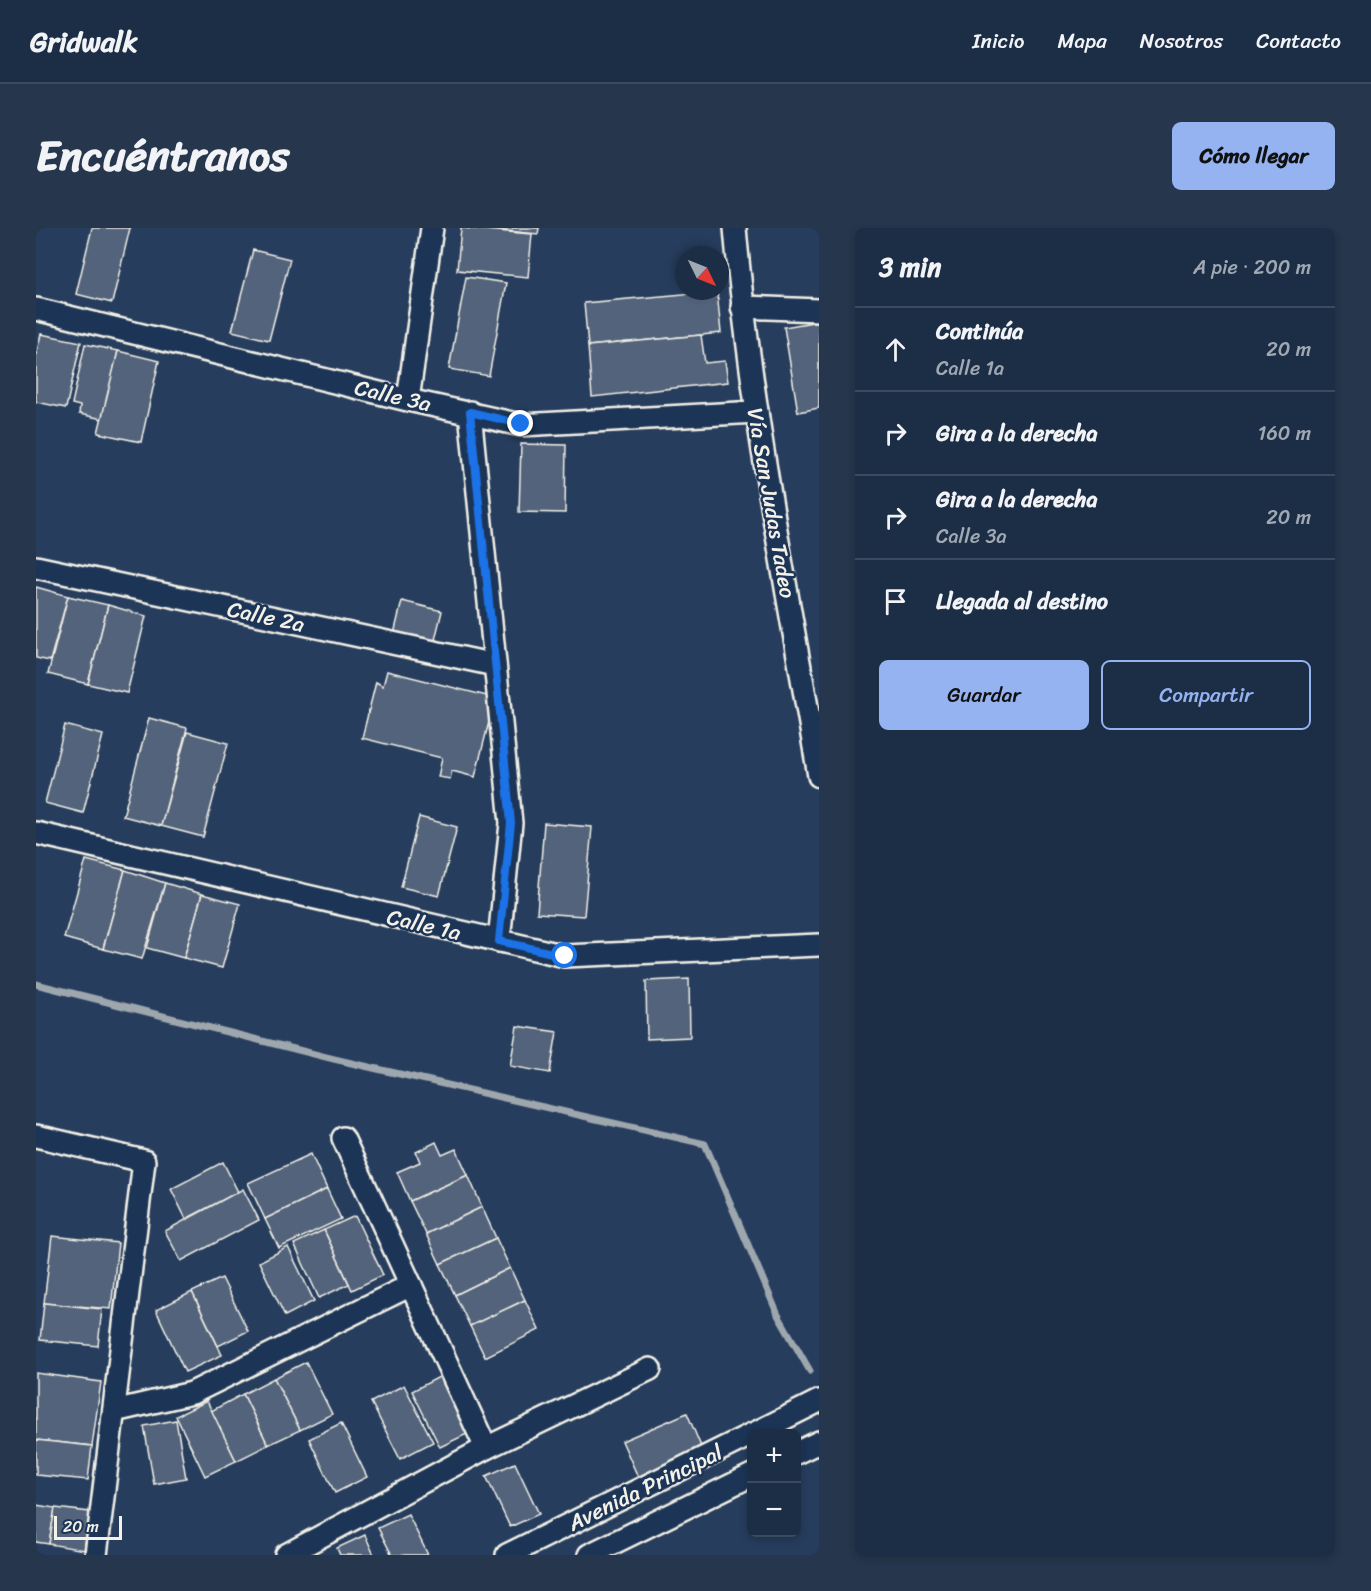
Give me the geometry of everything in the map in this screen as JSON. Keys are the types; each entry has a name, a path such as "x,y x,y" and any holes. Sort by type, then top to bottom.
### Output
{"street":[{"path":"408,400 432,228"},
{"name":"Vía San Judas Tadeo","path":"735,228 742,307 757,412 819,776"},
{"path":"742,307 819,310"},
{"name":"Calle 3a","path":"36,309 408,400 521,424 757,412"},
{"path":"470,412 511,823 499,941"},
{"name":"Calle 2a","path":"36,567 495,665"},
{"name":"Calle 1a","path":"36,833 565,956 819,945"},
{"path":"36,1136 144,1161 96,1555"},
{"path":"343,1138 486,1448"},
{"path":"114,1411 192,1393 411,1285"},
{"path":"286,1555 486,1448 650,1369"},
{"name":"Avenida Principal","path":"762,1429 819,1401"},
{"name":"Avenida Principal","path":"507,1555 747,1436"},
{"path":"801,1451 819,1442"},
{"name":"Avenida Principal","path":"589,1555 747,1478"}],"building":[{"path":"92,228 130,228 112,303 76,294"},
{"path":"461,228 532,234 528,277 457,270"},
{"path":"477,228 539,228 538,234"},
{"path":"253,250 290,259 269,340 232,331"},
{"path":"466,277 506,283 489,376 449,369"},
{"path":"675,295 675,300 718,300 721,333 588,346 584,303"},
{"path":"819,321 819,408 798,412 784,327"},
{"path":"41,334 81,342 66,408 36,402 36,356"},
{"path":"701,335 705,363 725,361 728,382 592,397 588,346"},
{"path":"85,344 118,351 103,419 79,414 80,406 72,404"},
{"path":"118,351 159,361 141,442 98,433"},
{"path":"521,444 566,445 565,513 519,512"},
{"path":"36,587 68,596 50,661 36,658"},
{"path":"68,596 108,605 88,684 48,674"},
{"path":"402,601 442,611 434,644 394,634"},
{"path":"108,605 146,616 127,693 88,684"},
{"path":"387,671 495,698 475,777 452,771 450,779 438,777 442,758 362,738 376,682 383,686"},
{"path":"149,718 187,728 161,826 123,816"},
{"path":"65,725 103,735 83,813 45,803"},
{"path":"187,732 228,743 203,837 161,826"},
{"path":"419,817 457,827 439,896 401,887"},
{"path":"544,823 592,827 584,916 537,913"},
{"path":"86,860 125,870 103,949 64,938"},
{"path":"125,870 165,883 142,959 103,949"},
{"path":"165,883 202,894 184,958 147,948"},
{"path":"202,894 240,904 222,968 184,958"},
{"path":"689,979 690,1037 647,1039 646,981"},
{"path":"517,1026 557,1032 550,1073 510,1066"},
{"path":"436,1142 442,1155 456,1149 468,1175 410,1201 397,1172 420,1162 416,1152"},
{"path":"311,1154 327,1189 265,1219 248,1183"},
{"path":"223,1162 238,1192 186,1219 171,1189"},
{"path":"468,1175 482,1207 426,1234 410,1201"},
{"path":"243,1189 259,1220 181,1261 165,1231"},
{"path":"327,1189 341,1219 279,1248 265,1219"},
{"path":"482,1207 496,1238 440,1264 426,1234"},
{"path":"355,1216 383,1275 352,1290 324,1230"},
{"path":"324,1230 349,1284 319,1298 294,1244"},
{"path":"52,1236 118,1243 111,1309 44,1303"},
{"path":"496,1238 510,1268 455,1295 440,1264"},
{"path":"288,1247 314,1301 285,1316 259,1262"},
{"path":"510,1268 525,1300 470,1326 455,1295"},
{"path":"222,1278 248,1331 218,1346 192,1292"},
{"path":"192,1292 222,1355 185,1372 156,1310"},
{"path":"525,1300 539,1330 485,1357 470,1326"},
{"path":"44,1303 102,1309 98,1346 40,1340"},
{"path":"306,1362 332,1414 300,1430 274,1378"},
{"path":"36,1373 101,1382 92,1446 36,1440"},
{"path":"441,1376 469,1433 440,1447 412,1391"},
{"path":"274,1378 300,1430 268,1445 243,1394"},
{"path":"404,1385 433,1442 400,1459 371,1402"},
{"path":"243,1394 268,1445 236,1461 211,1411"},
{"path":"207,1401 236,1461 205,1476 176,1416"},
{"path":"687,1413 702,1449 638,1477 622,1441"},
{"path":"176,1420 186,1478 154,1484 144,1426"},
{"path":"341,1423 367,1477 335,1493 309,1439"},
{"path":"36,1440 92,1446 88,1480 36,1475"},
{"path":"515,1463 539,1514 510,1527 486,1476"},
{"path":"36,1505 55,1508 49,1544 36,1542"},
{"path":"55,1508 90,1512 84,1550 49,1544"},
{"path":"408,1514 428,1555 392,1555 378,1528"},
{"path":"365,1535 374,1555 340,1555 337,1548"}],"waterway":[{"path":"36,984 334,1059 705,1144 778,1315 810,1371"}],"route":[{"path":"521,424 470,412 511,823 499,941 565,956"}]}
